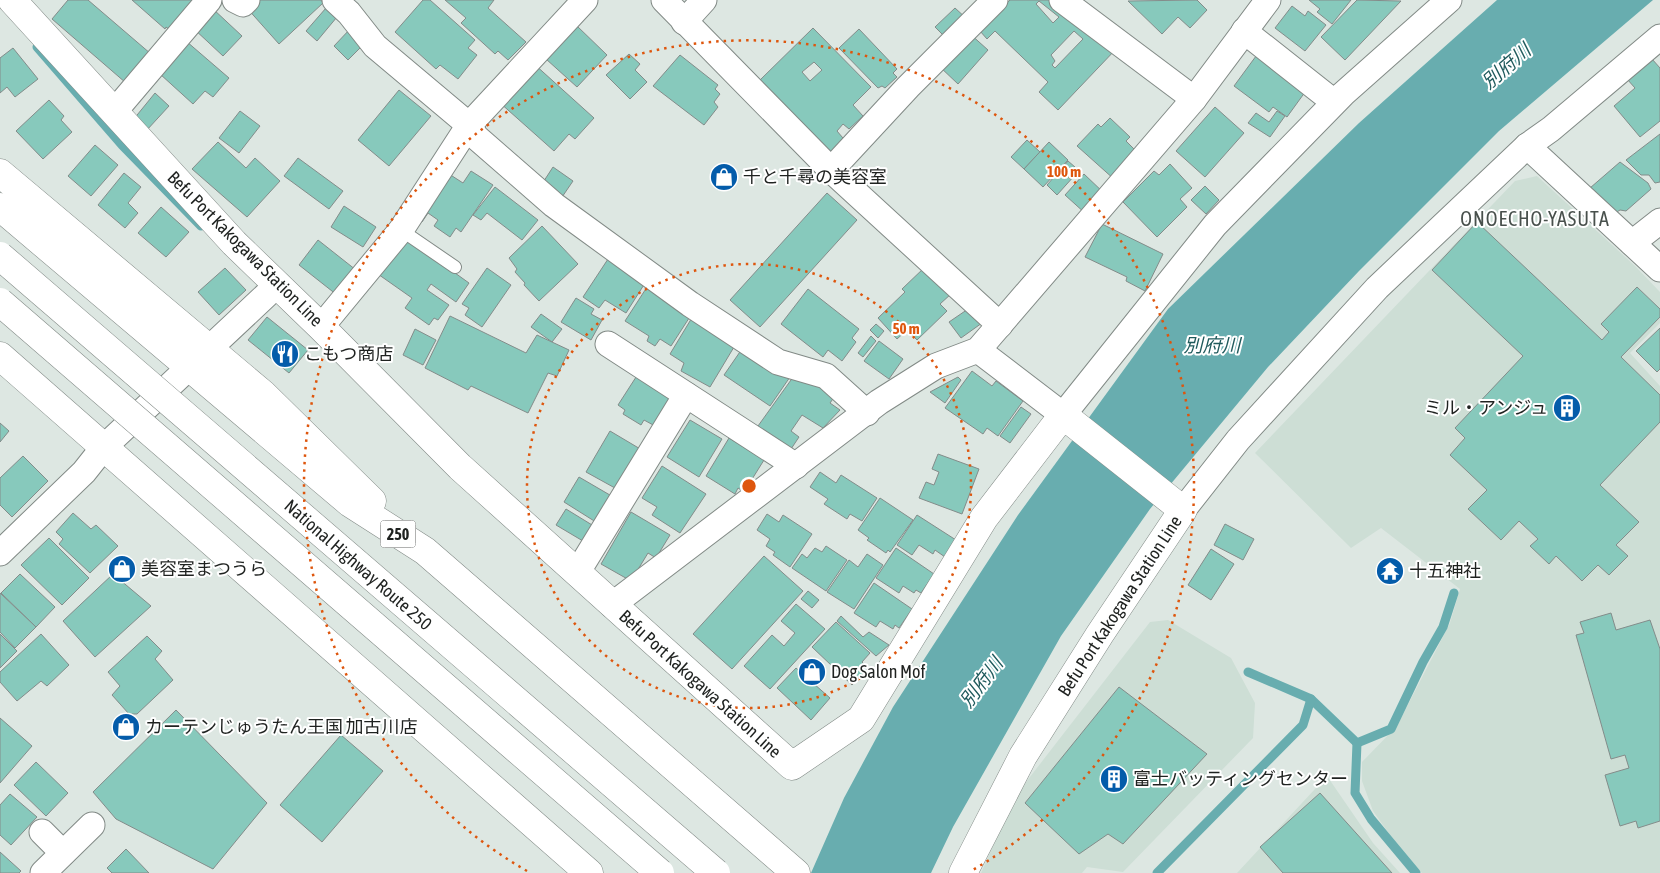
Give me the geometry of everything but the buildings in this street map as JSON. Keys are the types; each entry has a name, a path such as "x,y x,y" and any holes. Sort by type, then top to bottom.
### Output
{"main road":[{"name":"Befu Port Kakogawa Station Line","path":"12,0 234,243 321,327 460,467 792,766 861,719 984,518 1068,419 1178,506 1023,756 963,873"},
{"name":"250","path":"0,174 263,394 425,551 793,870"},
{"name":"250","path":"0,207 350,503 425,551"},
{"name":"National Highway Route 250","path":"0,256 716,873"},
{"name":"National Highway Route 250","path":"0,302 660,873"},
{"path":"0,356 589,873"}],"street":[{"path":"114,112 209,0"},
{"path":"235,0 243,4 247,0"},
{"path":"335,0 349,13 375,46 469,125 476,137 554,205 666,286 778,362 826,376 866,413"},
{"path":"321,327 401,230 469,125 585,0"},
{"path":"664,0 831,170 1000,325"},
{"path":"684,22 704,0"},
{"path":"831,170 908,87 995,0"},
{"path":"1062,0 1194,99"},
{"path":"612,605 879,402 936,366 978,350 1194,99 1268,0"},
{"path":"978,350 1068,419 1215,225 1334,102 1449,0"},
{"path":"1244,31 1334,102"},
{"path":"1178,506 1377,288 1527,146 1551,129 1660,37"},
{"path":"1527,146 1660,269"},
{"path":"1632,243 1660,221"},
{"path":"0,553 71,485 103,448 277,285"},
{"path":"608,344 796,466"},
{"path":"576,573 686,395"},
{"path":"43,873 92,825"},
{"path":"42,832 62,853"}],"lane":[{"path":"401,230 455,267"}],"shaded area":[{"name":"ミル・アンジュ","path":"1537,176 1635,266 1660,292 1660,323 1630,353 1660,386 1660,873 1422,873 1405,856 1373,811 1362,781 1362,762 1397,726 1450,623 1460,589 1381,528 1351,548 1255,453 1515,181"},
{"path":"1168,620 1231,658 1255,703 1253,738 1123,872 1087,867 1082,873 981,873 1016,795 1150,622"},
{"path":"1327,776 1373,843 1400,873 1237,873"}],"water":[{"name":"別府川","path":"1497,0 1653,0 1499,131 1359,271 1268,367 1150,509 1061,636 953,827 931,873 811,873 844,798 893,707 1018,515 1168,309 1359,123"}],"waterway":[{"path":"37,47 122,145 201,226"},
{"path":"1248,672 1311,699 1357,743 1391,729 1423,662 1443,627 1454,593"},
{"path":"1157,873 1303,725 1311,699"},
{"path":"1357,743 1355,793 1371,819 1416,873"}],"place":[{"name":"千と千尋の美容室","path":"724,177"},
{"name":"こもつ商店","path":"285,354"},
{"name":"ミル・アンジュ","path":"1567,408"},
{"name":"美容室まつうら","path":"122,569"},
{"name":"十五神社","path":"1390,571"},
{"name":"Dog Salon Mof","path":"812,672"},
{"name":"カーテンじゅうたん王国 加古川店","path":"126,727"},
{"name":"富士バッティングセンター","path":"1114,779"}],"district":[{"name":"ONOECHO-YASUTA","path":"1535,219"}]}
